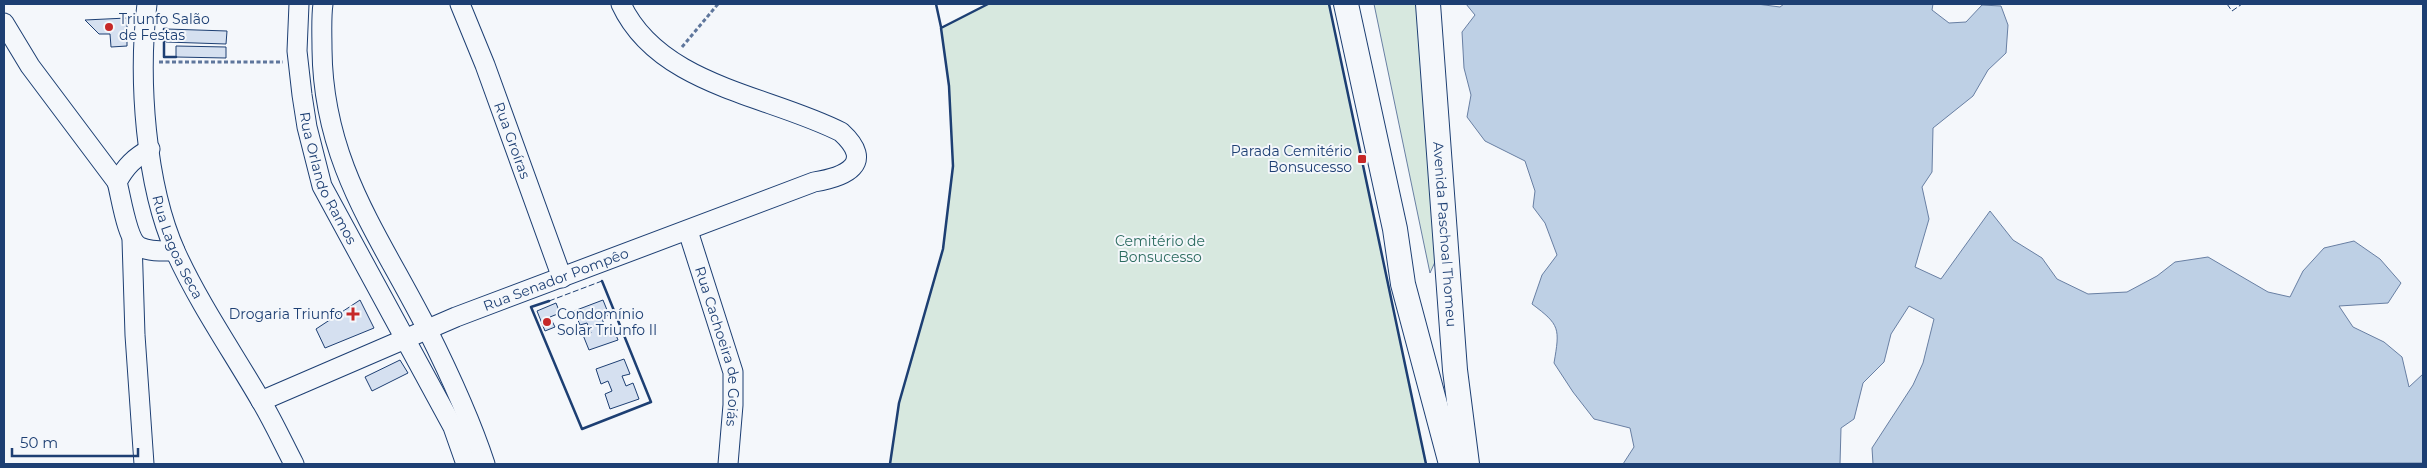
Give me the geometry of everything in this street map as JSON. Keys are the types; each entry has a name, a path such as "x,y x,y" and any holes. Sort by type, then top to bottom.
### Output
{"main road":[{"path":"1346,4 1395,229 1403,284 1451,464"},
{"name":"Avenida Paschoal Thomeu","path":"1428,4 1455,370 1467,464"},
{"path":"1395,229 1408,252 1444,374 1462,424"}],"street":[{"name":"Rua Lagoa Seca","path":"147,4 144,33 143,85 150,149 162,209 175,251 196,293 261,401 294,464"},
{"name":"Rua Orlando Ramos","path":"299,4 299,62 307,127 322,186 453,427 466,464"},
{"name":"Rua Orlando Ramos","path":"323,4 322,69 338,149 360,206 427,329 473,428 485,464"},
{"name":"Rua Groíras","path":"460,4 485,65 562,278"},
{"path":"620,4 648,41 671,60"},
{"path":"4,23 30,66 117,182 132,240 135,335 144,464"},
{"name":"Rua Senador Pompêo","path":"261,401 403,338 814,182 841,177 853,167 856,159 854,148 850,140 841,132 732,90 696,74 671,60"},
{"path":"117,182 125,167 150,149"},
{"name":"Rua Cachoeira de Goiás","path":"688,231 733,372 733,405 728,464"},
{"path":"132,240 140,247 175,251"}],"path":[{"path":"671,60 718,4"},
{"path":"144,62 299,62"}],"green space":[{"name":"Cemitério de Bonsucesso","path":"988,4 1329,4 1426,464 890,464 899,403 943,249 953,166 949,86 941,28"},
{"path":"1374,4 1417,4 1440,251 1430,273"}],"water":[{"path":"1466,4 1757,4 1780,7 1784,4 1933,4 1932,10 1949,23 1966,22 1982,5 2001,6 2008,25 2006,53 1988,70 1973,96 1933,128 1932,172 1922,187 1929,219 1915,267 1941,279 1990,211 2013,240 2042,258 2057,279 2088,294 2127,292 2157,276 2175,262 2208,257 2268,292 2290,297 2303,271 2324,248 2354,241 2380,259 2401,283 2388,303 2339,306 2353,327 2384,342 2402,357 2409,387 2423,374 2423,463 1873,464 1872,448 1913,385 1923,363 1934,319 1909,306 1891,334 1884,362 1863,383 1854,419 1841,428 1840,464 1623,464 1634,447 1630,428 1594,419 1554,363 1557,342 1556,328 1548,317 1532,304 1542,275 1557,255 1545,223 1533,207 1535,191 1525,161 1485,141 1467,117 1471,95 1464,68 1462,32 1475,15"}],"building":[{"name":"Triunfo Salão de Festas","path":"127,18 127,46 111,47 110,34 99,34 85,20"},
{"path":"167,29 227,31 226,44 166,42"},
{"path":"176,46 226,47 226,58 176,57"},
{"name":"Drogaria Triunfo","path":"360,300 374,328 325,348 316,329"},
{"path":"603,300 609,315 602,318 605,328 612,325 618,340 589,350 583,335 591,333 587,323 580,325 574,311"},
{"name":"Condomínio Solar Triunfo II","path":"556,303 560,313 550,317 555,327 545,331 537,311"},
{"path":"624,359 630,374 622,376 626,386 633,383 639,399 610,409 605,394 612,391 608,381 601,384 596,369"},
{"path":"400,360 408,373 372,391 365,377"}],"fence":[{"path":"2227,4 2232,11 2242,4"},
{"path":"549,301 602,281"}],"wall":[{"path":"936,4 941,27"},
{"path":"890,464 899,403 943,249 953,166 949,86 941,28 988,4"},
{"path":"1329,4 1426,464"},
{"path":"167,29 164,29 164,57 176,57"},
{"path":"549,301 531,307 582,429 651,402 602,281"}],"place":[{"name":"Triunfo Salão de Festas","path":"109,27"},
{"name":"Parada Cemitério Bonsucesso","path":"1362,159"},
{"name":"Drogaria Triunfo","path":"353,314"},
{"name":"Condomínio Solar Triunfo II","path":"547,322"}]}
